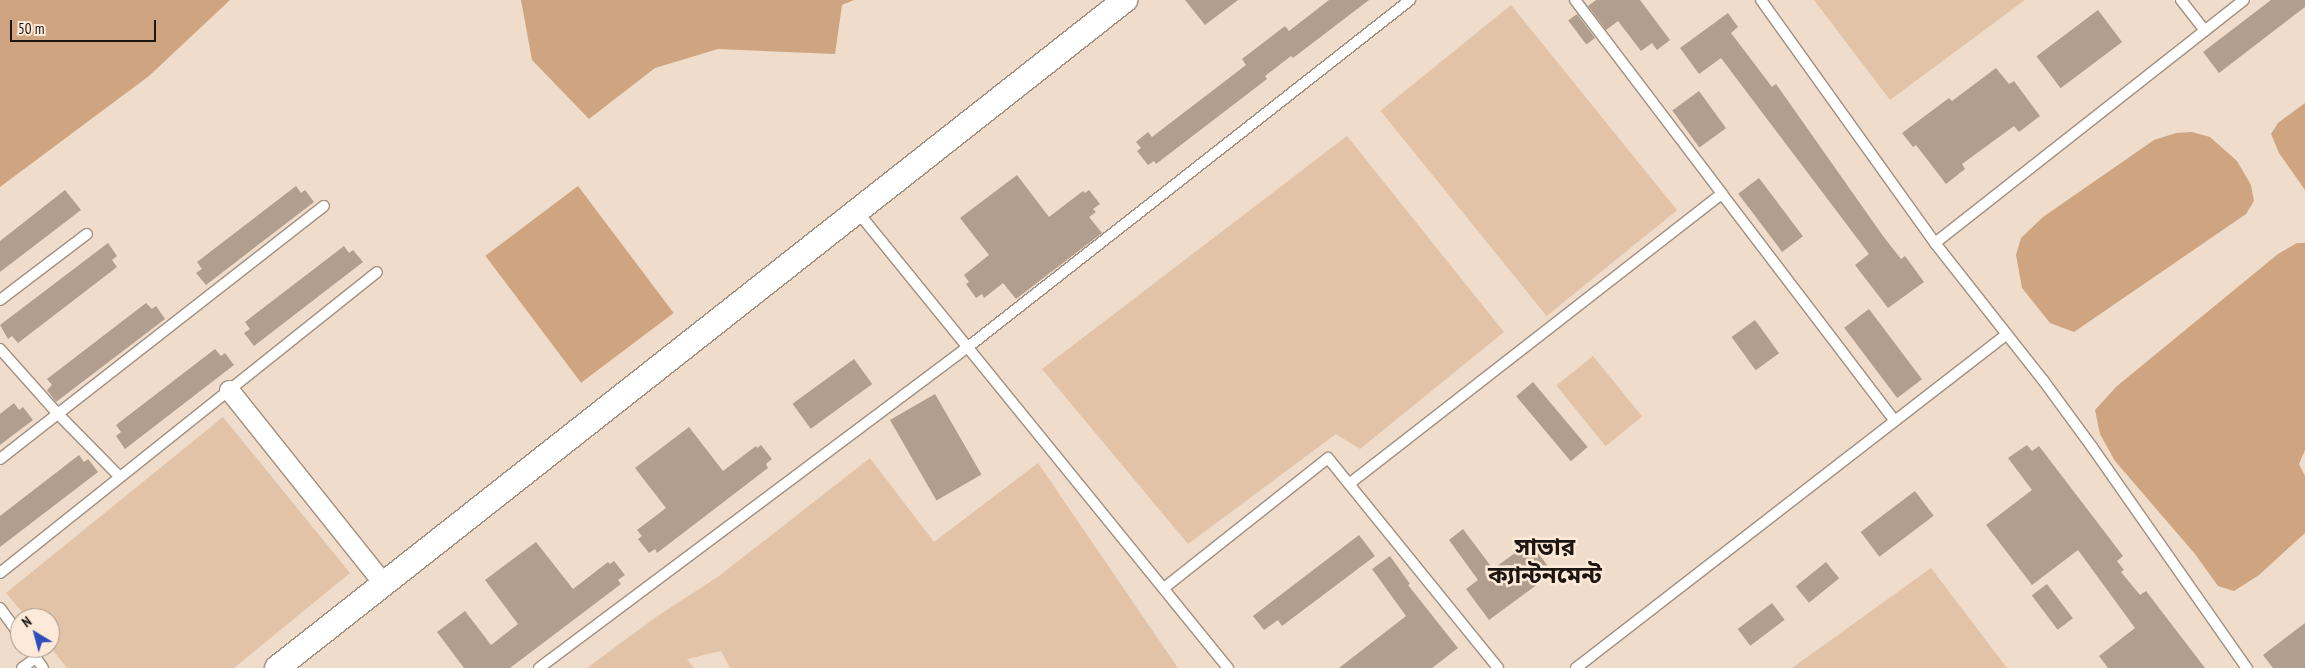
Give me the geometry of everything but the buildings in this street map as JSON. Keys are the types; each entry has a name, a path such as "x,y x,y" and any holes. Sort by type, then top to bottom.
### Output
{"street":[{"path":"277,668 1125,0"},
{"path":"229,390 384,584"}],"lane":[{"path":"539,668 968,347 1410,0"},
{"path":"1575,0 1895,421"},
{"path":"1762,0 1935,242 2092,447 2247,668"},
{"path":"2182,0 2206,31"},
{"path":"1935,242 2244,0"},
{"path":"1349,484 1722,194"},
{"path":"0,459 324,206"},
{"path":"857,211 1228,668"},
{"path":"0,300 87,234"},
{"path":"0,573 377,272"},
{"path":"1576,668 2007,334"},
{"path":"0,349 58,414 120,477"},
{"path":"1164,588 1328,458 1498,668"},
{"path":"0,608 10,622"},
{"path":"22,668 36,658 43,668"}],"shaded area":[{"path":"0,0 230,0 149,76 0,187"},
{"path":"521,0 854,0 842,5 835,54 718,49 655,68 589,119 532,60"},
{"path":"1814,0 2025,0 1890,100"},
{"path":"1511,5 1677,210 1547,316 1380,111"},
{"path":"2305,103 2305,190 2279,153 2271,134 2278,123"},
{"path":"2192,132 2210,137 2237,161 2251,185 2254,201 2246,214 2074,332 2050,323 2022,288 2016,255 2021,238 2043,217 2154,140 2176,133"},
{"path":"1347,136 1504,332 1360,449 1336,434 1188,544 1042,369"},
{"path":"578,186 674,313 581,383 485,256"},
{"path":"2297,243 2305,243 2305,450 2299,464 2305,476 2305,533 2259,575 2234,591 2218,586 2195,554 2115,461 2100,434 2095,410 2117,386 2278,254"},
{"path":"1593,356 1642,417 1606,446 1556,386"},
{"path":"223,417 350,573 234,668 67,668 59,658 60,608 19,608 6,593"},
{"path":"870,458 934,542 1038,463 1178,668 730,668 721,651 687,659 694,668 587,668 656,617 719,576"},
{"path":"1931,568 2007,668 1792,668"}],"district":[{"name":"সাভার ক্যান্টনমেন্ট","path":"1545,561"}]}
